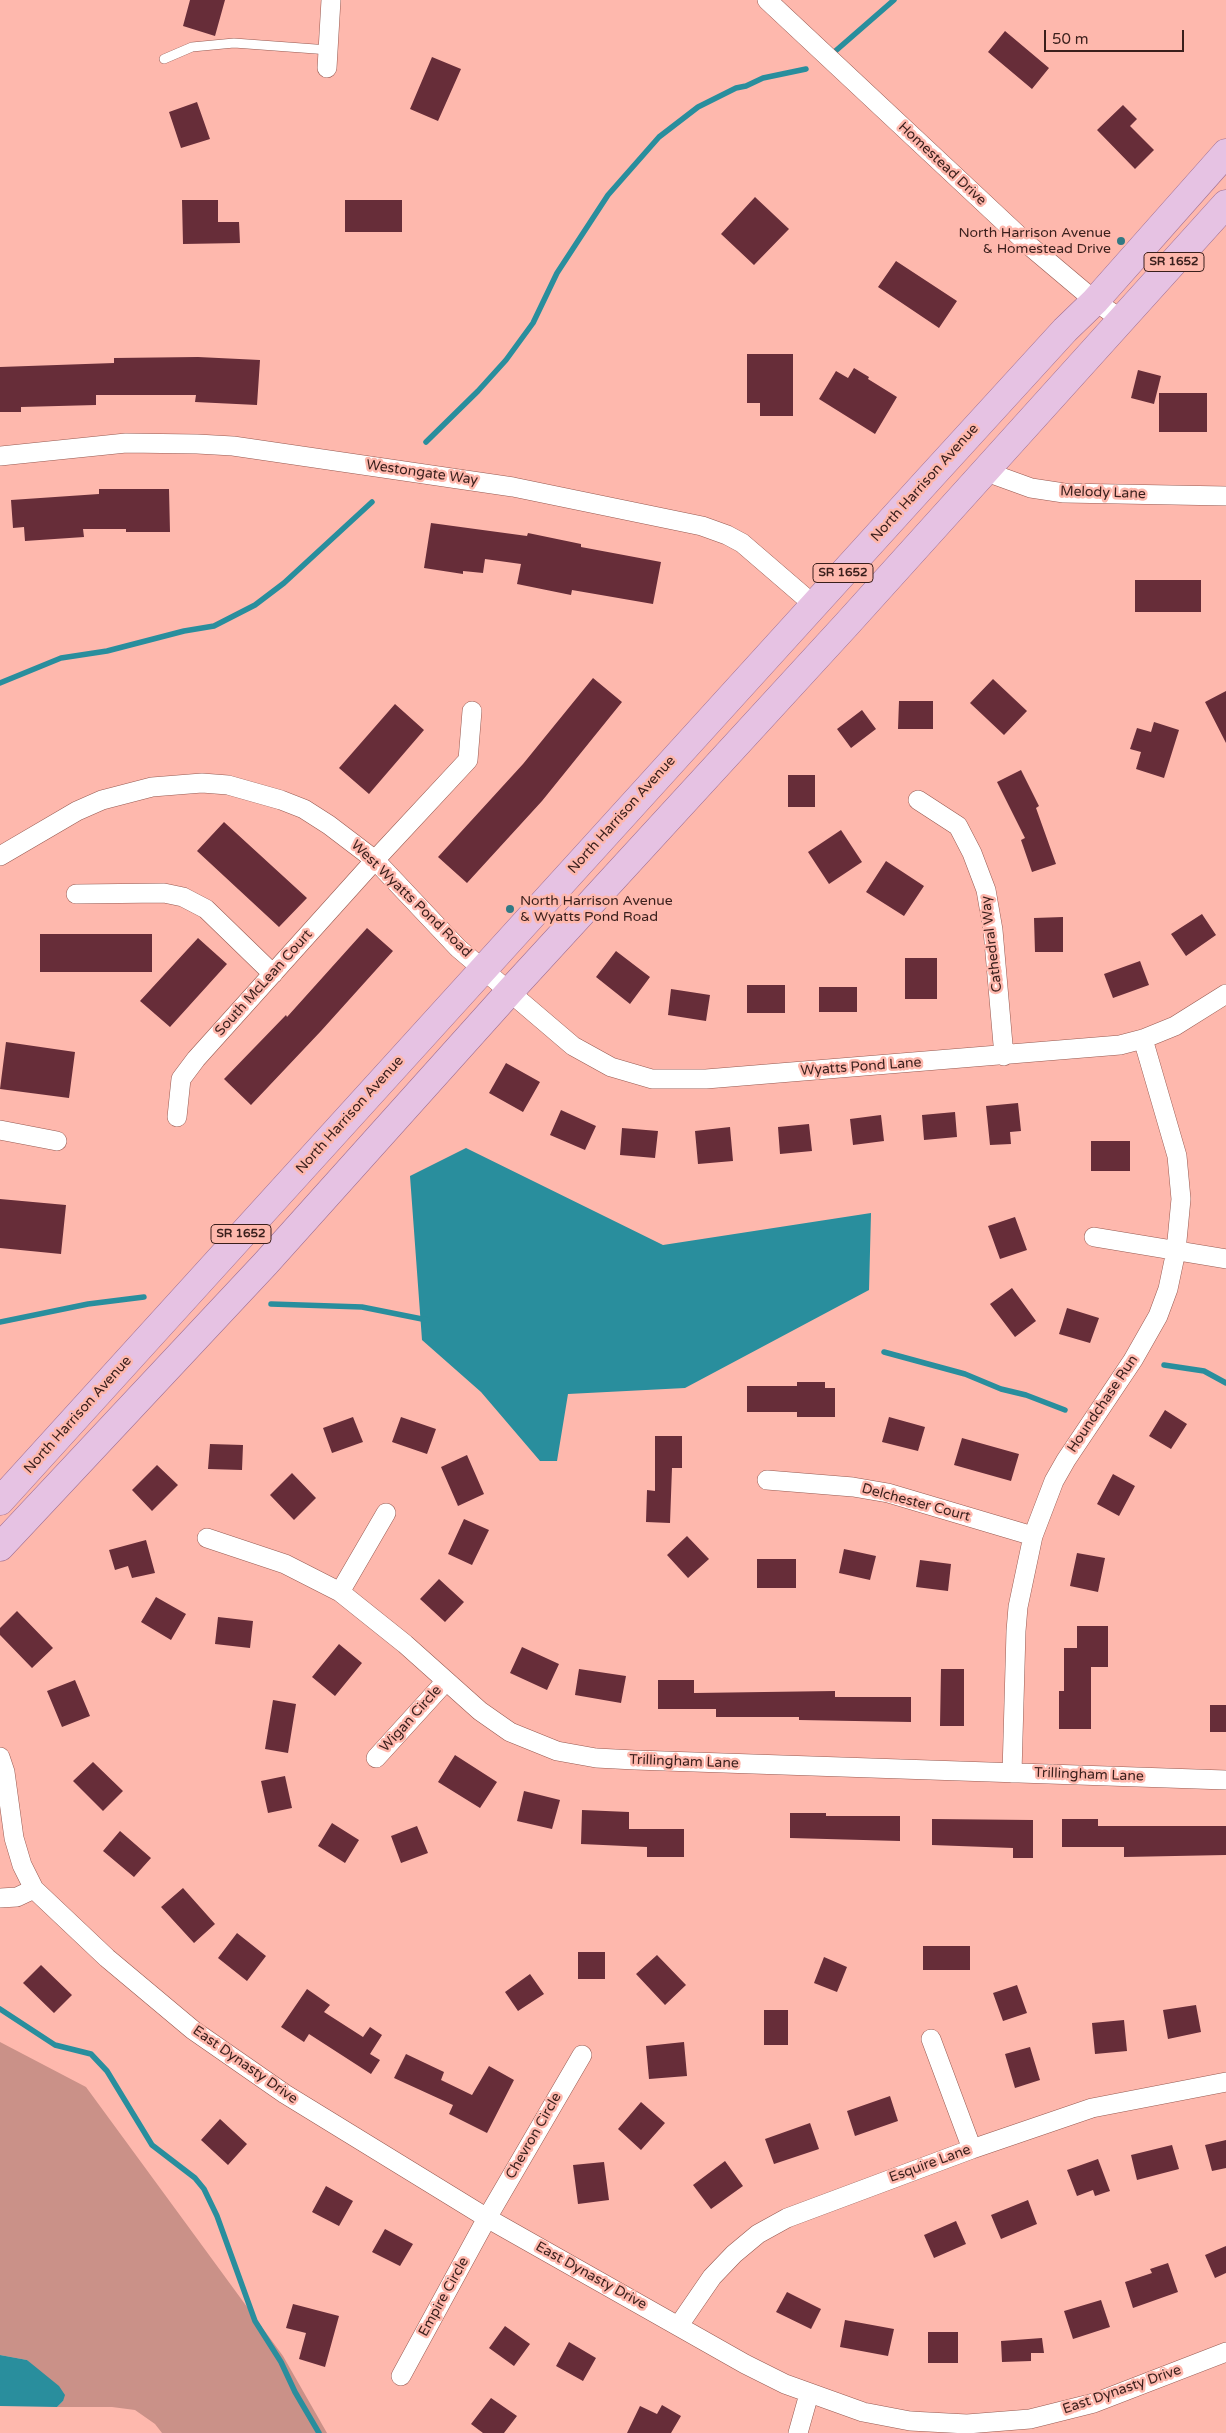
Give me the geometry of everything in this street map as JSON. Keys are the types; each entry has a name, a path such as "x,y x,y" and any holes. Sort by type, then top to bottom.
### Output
{"main road":[{"name":"North Harrison Avenue","path":"0,1501 814,605 1065,330 1095,301 1226,153"},
{"name":"SR 1652","path":"0,1547 266,1263 511,990 847,624 1226,204"}],"street":[{"path":"328,59 331,0"},
{"name":"Homestead Drive","path":"767,0 1031,247 1095,301 1122,320"},
{"name":"Westongate Way","path":"0,456 126,444 215,445 513,486 702,526 727,535 742,543 814,605"},
{"name":"Melody Lane","path":"984,471 1031,488 1064,493 1226,496"},
{"name":"South McLean Court","path":"177,1117 181,1079 196,1059 374,860 468,760 472,711"},
{"name":"West Wyatts Pond Road","path":"0,856 77,811 102,800 152,787 202,783 228,785 259,792 304,810 350,839 374,860 458,948 511,990"},
{"name":"Cathedral Way","path":"918,800 958,826 972,853 986,890 992,930 1004,1056"},
{"path":"76,894 164,892 183,897 206,909 273,974"},
{"name":"Wyatts Pond Lane","path":"511,990 573,1046 611,1067 652,1078 706,1079 1095,1048 1143,1040 1174,1026 1226,994"},
{"name":"Houndchase Run","path":"1012,1773 1018,1607 1033,1536 1054,1481 1133,1360 1158,1316 1168,1289 1176,1250 1181,1199 1177,1156 1143,1040"},
{"path":"0,1130 57,1141"},
{"path":"1094,1237 1226,1259"},
{"name":"Delchester Court","path":"767,1480 853,1487 888,1493 1033,1536"},
{"path":"340,1592 386,1513"},
{"name":"Trillingham Lane","path":"207,1538 285,1564 340,1592 398,1638 480,1711 510,1732 557,1751 596,1758 1226,1780"},
{"name":"Wigan Circle","path":"376,1758 446,1681"},
{"name":"East Dynasty Drive","path":"0,1757 5,1772 4,1806 22,1865 34,1889 107,1958 193,2030 285,2094 487,2218 745,2364 810,2394 863,2412 910,2421 967,2424 1030,2419 1094,2403 1226,2352"},
{"path":"0,1898 17,1897 34,1889"},
{"path":"931,2039 972,2149"},
{"name":"Chevron Circle","path":"487,2218 582,2055"},
{"name":"Esquire Lane","path":"679,2325 712,2277 758,2234 816,2205 1092,2108 1226,2082"},
{"name":"Empire Circle","path":"401,2376 487,2218"},
{"path":"798,2433 810,2394"}],"lane":[{"path":"164,59 192,47 234,43 328,59"}],"shaded area":[{"path":"0,2042 86,2087 283,2356 327,2433 162,2433 155,2424 135,2410 112,2407 57,2407 63,2401 27,2360 0,2355"}],"water":[{"path":"466,1148 663,1245 871,1213 869,1290 685,1388 568,1394 557,1461 540,1461 481,1392 422,1340 410,1176"},
{"path":"0,2355 27,2360 59,2386 65,2395 63,2401 57,2407 0,2406"}],"building":[{"path":"190,0 225,0 215,36 183,26"},
{"path":"1005,31 1049,68 1032,89 988,52"},
{"path":"432,57 461,69 438,121 410,109"},
{"path":"197,102 210,139 181,148 169,112"},
{"path":"1123,105 1137,119 1130,126 1154,150 1135,169 1097,130"},
{"path":"755,197 789,229 754,265 721,234"},
{"path":"182,200 218,200 218,222 239,222 240,243 183,244"},
{"path":"345,200 402,200 402,232 345,232"},
{"path":"896,261 957,301 939,328 878,287"},
{"path":"747,354 793,354 793,416 760,416 760,403 747,403"},
{"path":"198,357 260,360 257,405 195,402 196,395 96,395 96,405 21,407 21,412 0,412 0,367 114,363 114,358"},
{"path":"854,368 897,397 875,434 819,399 836,371 848,378"},
{"path":"1138,370 1161,376 1154,404 1131,398"},
{"path":"1159,393 1207,393 1207,432 1159,432"},
{"path":"99,489 169,489 170,532 126,532 126,529 83,529 84,537 25,541 24,527 13,528 11,500 99,494"},
{"path":"431,523 527,536 528,533 581,544 581,547 661,562 653,604 572,590 571,595 517,584 521,564 485,559 483,573 463,571 463,574 424,568"},
{"path":"1135,580 1201,580 1201,612 1135,612"},
{"path":"593,678 622,702 542,801 467,883 438,857 523,764"},
{"path":"993,679 1027,711 1004,735 970,703"},
{"path":"1226,691 1226,743 1205,702"},
{"path":"899,701 933,701 933,729 898,729"},
{"path":"395,704 424,730 369,794 339,768"},
{"path":"862,710 876,729 851,748 837,729"},
{"path":"1154,722 1179,730 1164,778 1136,769 1141,752 1130,749 1137,728 1151,732"},
{"path":"1021,770 1039,806 1036,808 1056,864 1032,872 1021,840 1025,838 997,782"},
{"path":"788,775 815,775 815,807 788,807"},
{"path":"224,822 307,898 279,927 197,851"},
{"path":"841,830 862,862 829,884 808,852"},
{"path":"886,861 924,886 904,916 866,892"},
{"path":"1202,914 1216,935 1186,956 1171,934"},
{"path":"1063,917 1063,952 1035,952 1034,918"},
{"path":"367,928 393,951 251,1105 224,1079 286,1015 287,1017"},
{"path":"40,934 152,934 152,972 40,972"},
{"path":"198,938 227,964 170,1027 140,1001"},
{"path":"616,951 650,977 630,1004 596,977"},
{"path":"905,958 937,958 937,999 905,999"},
{"path":"1140,961 1149,985 1113,998 1104,974"},
{"path":"747,985 785,985 785,1013 747,1013"},
{"path":"819,987 857,987 857,1012 819,1012"},
{"path":"671,989 710,995 706,1021 668,1015"},
{"path":"6,1042 75,1052 69,1098 0,1089"},
{"path":"506,1063 540,1082 523,1112 489,1093"},
{"path":"1018,1103 1021,1131 1010,1132 1011,1144 990,1145 986,1106"},
{"path":"561,1110 596,1126 585,1150 550,1135"},
{"path":"955,1112 957,1137 924,1140 922,1115"},
{"path":"881,1115 884,1141 853,1145 850,1119"},
{"path":"809,1124 812,1151 780,1154 778,1127"},
{"path":"730,1127 733,1161 698,1164 695,1131"},
{"path":"622,1128 658,1131 655,1158 620,1155"},
{"path":"1091,1141 1130,1141 1130,1171 1091,1171"},
{"path":"0,1199 66,1205 61,1254 0,1248"},
{"path":"1015,1217 1027,1250 1000,1259 988,1226"},
{"path":"1012,1288 1036,1321 1015,1337 990,1304"},
{"path":"1067,1308 1099,1318 1090,1343 1059,1334"},
{"path":"797,1382 825,1382 825,1388 835,1388 835,1417 797,1417 797,1412 747,1412 747,1386 797,1386"},
{"path":"1165,1410 1187,1424 1171,1449 1149,1436"},
{"path":"353,1417 363,1442 332,1453 323,1428"},
{"path":"401,1417 436,1429 427,1454 392,1442"},
{"path":"889,1417 925,1427 918,1451 882,1442"},
{"path":"655,1436 682,1436 682,1468 672,1468 670,1523 646,1522 647,1490 655,1491"},
{"path":"962,1438 1019,1454 1011,1481 954,1465"},
{"path":"210,1444 243,1445 242,1470 208,1469"},
{"path":"467,1455 484,1494 458,1506 441,1467"},
{"path":"157,1465 178,1485 152,1511 132,1490"},
{"path":"292,1473 316,1498 294,1520 270,1495"},
{"path":"1113,1474 1135,1486 1119,1516 1097,1504"},
{"path":"464,1519 489,1530 472,1565 448,1554"},
{"path":"687,1536 709,1559 688,1578 667,1555"},
{"path":"146,1540 155,1573 132,1578 128,1566 115,1570 109,1550"},
{"path":"844,1549 876,1556 870,1580 839,1573"},
{"path":"1077,1553 1105,1558 1098,1592 1070,1586"},
{"path":"757,1559 796,1559 796,1588 757,1588"},
{"path":"920,1560 951,1564 948,1591 916,1587"},
{"path":"439,1579 464,1602 445,1622 420,1599"},
{"path":"156,1597 186,1614 171,1640 141,1622"},
{"path":"17,1611 53,1648 32,1668 0,1635 0,1628"},
{"path":"218,1617 253,1621 250,1648 215,1644"},
{"path":"1077,1626 1108,1626 1108,1667 1091,1667 1091,1729 1059,1729 1059,1691 1064,1691 1064,1648 1077,1648"},
{"path":"339,1644 362,1663 335,1696 312,1677"},
{"path":"522,1647 559,1664 547,1690 510,1673"},
{"path":"579,1669 626,1676 621,1703 575,1695"},
{"path":"941,1669 964,1669 964,1726 940,1726"},
{"path":"75,1680 90,1716 62,1727 47,1691"},
{"path":"658,1680 694,1680 694,1693 835,1691 835,1697 911,1697 911,1722 799,1720 799,1717 716,1717 716,1709 658,1709"},
{"path":"273,1700 296,1704 288,1753 265,1749"},
{"path":"1210,1705 1226,1705 1226,1732 1210,1732"},
{"path":"455,1755 497,1782 480,1808 438,1782"},
{"path":"93,1762 123,1791 103,1811 73,1781"},
{"path":"285,1776 292,1808 268,1813 261,1781"},
{"path":"524,1791 560,1800 552,1829 517,1821"},
{"path":"582,1810 629,1812 629,1829 684,1829 684,1857 647,1857 647,1847 581,1844"},
{"path":"790,1813 826,1813 826,1816 900,1816 900,1841 790,1838"},
{"path":"932,1819 1033,1820 1033,1858 1013,1858 1013,1848 932,1845"},
{"path":"1062,1819 1098,1819 1098,1826 1226,1826 1226,1855 1124,1857 1124,1847 1062,1847"},
{"path":"332,1823 359,1840 345,1863 318,1846"},
{"path":"417,1826 428,1853 401,1863 391,1836"},
{"path":"120,1831 151,1858 134,1877 103,1851"},
{"path":"183,1888 215,1924 194,1943 161,1907"},
{"path":"237,1933 266,1956 247,1981 218,1958"},
{"path":"923,1946 970,1946 970,1970 923,1970"},
{"path":"578,1952 605,1952 605,1979 578,1979"},
{"path":"657,1955 686,1985 665,2005 636,1974"},
{"path":"824,1957 847,1967 837,1992 814,1983"},
{"path":"41,1965 72,1995 54,2013 23,1983"},
{"path":"530,1974 544,1994 518,2011 505,1992"},
{"path":"1017,1985 1027,2013 1003,2021 993,1993"},
{"path":"307,1989 330,2005 324,2012 363,2037 370,2027 382,2035 370,2054 380,2060 371,2074 309,2034 304,2042 281,2027"},
{"path":"1196,2005 1201,2032 1168,2039 1163,2010"},
{"path":"764,2010 788,2010 788,2045 764,2045"},
{"path":"1124,2020 1127,2051 1095,2054 1092,2023"},
{"path":"684,2042 687,2076 649,2079 646,2046"},
{"path":"1030,2047 1040,2080 1015,2088 1005,2054"},
{"path":"406,2054 444,2072 441,2080 472,2095 489,2066 514,2080 487,2133 449,2114 453,2105 394,2078"},
{"path":"890,2096 898,2121 855,2136 847,2111"},
{"path":"641,2102 665,2123 641,2150 618,2129"},
{"path":"220,2119 247,2144 228,2165 201,2140"},
{"path":"810,2123 819,2149 774,2164 765,2139"},
{"path":"1226,2140 1226,2168 1212,2171 1205,2145"},
{"path":"1172,2145 1179,2169 1137,2180 1131,2155"},
{"path":"1098,2159 1110,2191 1095,2196 1093,2190 1077,2196 1067,2170"},
{"path":"725,2161 743,2186 711,2209 693,2185"},
{"path":"604,2162 609,2200 578,2204 573,2165"},
{"path":"326,2186 353,2201 339,2226 312,2212"},
{"path":"1028,2200 1037,2224 1001,2239 991,2215"},
{"path":"956,2221 966,2244 934,2258 924,2235"},
{"path":"385,2229 413,2244 400,2266 372,2252"},
{"path":"1226,2246 1226,2273 1215,2278 1205,2255"},
{"path":"1168,2263 1178,2292 1133,2308 1125,2282 1152,2273 1150,2269"},
{"path":"787,2292 821,2309 811,2329 776,2312"},
{"path":"1101,2300 1110,2327 1073,2339 1064,2311"},
{"path":"293,2304 339,2316 325,2367 299,2359 306,2333 286,2328"},
{"path":"845,2320 894,2329 888,2356 840,2347"},
{"path":"505,2326 530,2344 514,2366 489,2348"},
{"path":"928,2332 958,2332 958,2363 928,2363"},
{"path":"1042,2338 1044,2353 1031,2353 1031,2361 1002,2362 1001,2341"},
{"path":"569,2342 596,2358 583,2381 556,2366"},
{"path":"491,2398 517,2416 504,2433 483,2433 471,2424"},
{"path":"662,2405 681,2416 671,2433 627,2433 640,2406 657,2414"}],"waterway":[{"path":"832,54 894,0"},
{"path":"426,442 478,391 506,360 533,323 557,273 608,195 659,137 698,107 736,88 746,86 763,78 806,69"},
{"path":"0,683 61,658 107,651 184,631 214,626 255,605 284,583 372,502"},
{"path":"0,1322 88,1304 144,1297"},
{"path":"271,1304 362,1307 427,1320"},
{"path":"884,1352 965,1374 1001,1389 1026,1395 1065,1410"},
{"path":"1164,1365 1204,1371 1226,1383"},
{"path":"0,2009 55,2045 91,2054 107,2071 152,2145 195,2178 204,2189 217,2216 255,2321 281,2362 295,2392 319,2433"}],"place":[{"name":"North Harrison Avenue & Homestead Drive","path":"1121,241"},
{"name":"North Harrison Avenue & Wyatts Pond Road","path":"510,909"}]}
